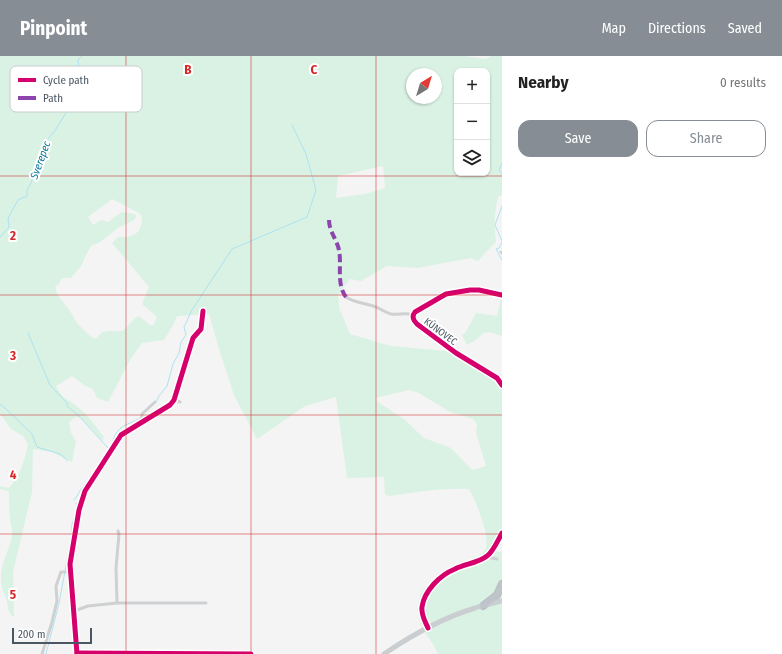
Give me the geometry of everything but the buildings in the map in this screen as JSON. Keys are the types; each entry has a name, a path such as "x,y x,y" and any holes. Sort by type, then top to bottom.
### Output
{"highway":[{"path":"483,606 497,595 502,584"}],"main road":[{"path":"384,654 399,644 450,617 502,601"}],"street":[{"name":"KÚNOVEC","path":"346,297 376,307 391,314 413,314 446,294 479,290 502,295"},
{"path":"203,311 200,329 193,338 174,400 170,405 121,434 86,491 79,510 70,564 77,654 251,654"},
{"name":"KÚNOVEC","path":"413,314 416,323 456,354 497,378 502,385"},
{"path":"174,400 180,402"},
{"path":"142,422 142,414 154,402"},
{"path":"117,603 116,568 118,531"},
{"path":"428,628 422,613 422,607 426,595 433,586 453,570 486,557 491,552 502,533"},
{"path":"486,557 497,559"},
{"path":"42,654 57,601 56,586 61,572 70,572"},
{"path":"74,611 88,606 117,603 206,603"}],"green space":[{"path":"0,56 464,56 486,59 491,56 502,56 502,195 498,197 496,208 496,242 477,261 471,258 417,268 387,266 361,281 350,279 338,294 339,308 350,334 391,346 446,351 479,368 495,379 502,387 502,531 490,549 500,552 502,551 502,654 438,654 419,619 419,599 422,592 428,585 445,571 483,553 487,545 485,529 479,510 469,489 439,490 390,496 385,494 384,477 347,478 336,397 305,406 257,439 234,395 209,314 177,316 164,340 142,343 131,358 108,402 97,398 93,389 84,385 72,376 56,386 63,397 86,414 104,437 102,441 86,423 75,417 69,423 71,433 76,441 72,462 52,452 33,449 32,492 13,572 14,617 9,610 1,583 3,563 11,542 12,534 9,511 9,492 0,489 0,486 9,488 13,483 22,468 28,444 23,436 11,429 0,415","holes":["383,166 385,188 365,194 336,198 338,176","112,199 142,216 141,227 136,233 129,237 118,237 112,243 149,287 142,304 157,317 154,325 150,325 139,316 136,317 123,331 102,332 96,339 90,336 77,323 57,294 55,287 59,284 61,279 71,278 81,266 91,246 100,242 118,228 134,220 136,217 135,214 122,212 108,222 101,220 93,225 88,217","409,390 419,393 450,412 473,419 477,424 476,433 486,466 472,470 451,448 424,438 405,420 378,402 376,398"]},
{"path":"502,293 502,336 489,332 483,333 467,345 462,335 466,332 476,313 497,316"}],"waterway":[{"name":"Sverepec","path":"79,66 78,60 82,56"},
{"name":"Sverepec","path":"0,237 9,227 8,218 18,200 27,196 27,190 31,183 45,143 66,112"},
{"path":"156,402 167,386 173,364 179,353 181,342 186,335 184,327 192,310 232,249 307,217 316,190 306,154 292,125"},
{"path":"502,163 499,170 502,174"},
{"path":"502,206 495,225 502,241"},
{"path":"502,242 499,248 496,249 502,260"},
{"path":"28,333 50,385 67,403 67,406 78,415 109,449"},
{"name":"Sverepec","path":"0,404 32,434 37,447 60,454 67,461"},
{"path":"74,500 107,454 117,432 141,417"},
{"name":"Sverepec","path":"46,654 59,603 71,539 72,525 77,508 76,503"}],"marked path":[{"path":"329,220 330,228 339,250 340,280 346,297"}],"cycle path":[{"path":"502,295 479,290 446,294 415,312 413,316 414,321 419,326 456,353 497,378 502,385"},
{"path":"77,654 70,564 79,510 85,491 121,435 170,405 174,400 193,338 201,329 203,311"},
{"path":"428,628 422,613 422,607 423,601 429,590 438,579 449,572 487,556 493,549 502,533"},
{"path":"77,653 251,654"}]}
